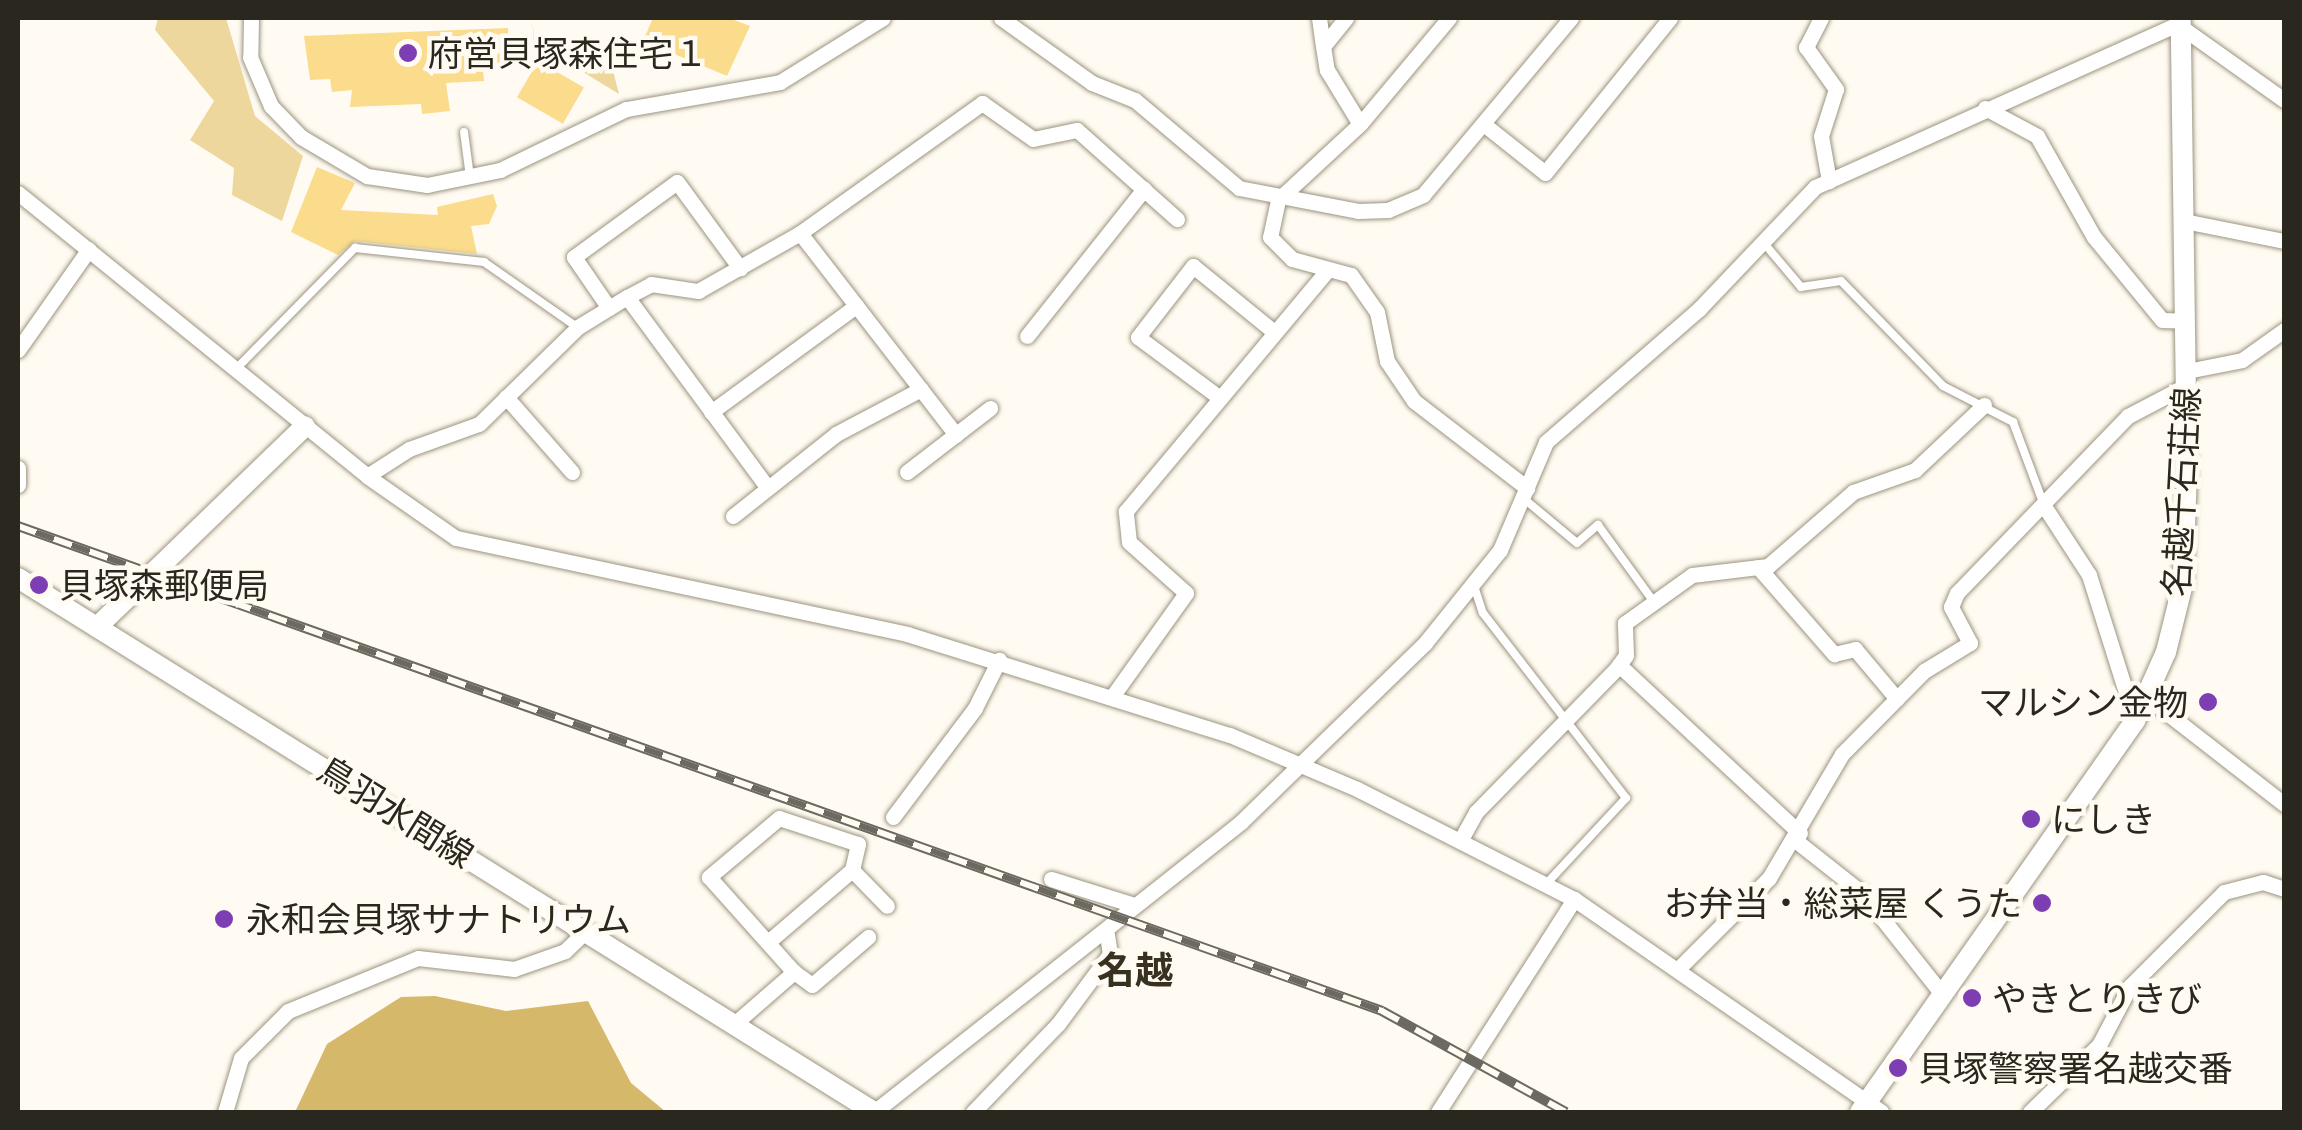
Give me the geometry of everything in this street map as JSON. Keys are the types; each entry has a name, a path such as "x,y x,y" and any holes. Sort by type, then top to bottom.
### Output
{"street":[{"path":"251,18 250,57 271,106 301,137 367,176 427,185 470,178 626,108 780,82 883,18"},
{"path":"1001,18 1092,83 1135,100 1239,188 1278,200 1388,210 1422,196 1486,126 1571,18"},
{"path":"1320,18 1327,70 1360,124"},
{"path":"1322,46 1346,18"},
{"path":"1449,18 1360,124 1278,200 1270,237 1292,259 1328,272 1351,274 1376,312 1387,361 1414,402 1525,493"},
{"path":"1486,126 1545,173 1670,18"},
{"path":"1821,18 1806,47 1836,89 1821,136 1829,181"},
{"path":"874,1112 1242,822 1475,589 1525,493 1546,442 1699,310 1760,238 1829,181 2179,21 2284,100"},
{"name":"名越千石荘線","path":"1870,1109 1942,994 2136,721 2149,699 2183,584 2187,378 2179,21"},
{"path":"367,476 408,448 479,424 578,328 627,297 651,284 698,291 800,233 982,103 1033,139 1077,130 1178,219"},
{"path":"1985,108 2037,136 2094,237 2162,320 2186,321"},
{"path":"610,308 574,257 677,182 740,268"},
{"path":"1027,336 1144,189"},
{"path":"18,193 367,476 456,538 999,660 1114,694 1297,766 1574,899 1870,1109"},
{"path":"2184,221 2284,241"},
{"path":"800,233 956,435"},
{"path":"19,345 89,248"},
{"path":"1216,395 1138,337 1193,266 1274,331"},
{"path":"1114,694 1186,592 1130,542 1126,511 1216,395 1328,272"},
{"path":"627,297 768,488"},
{"path":"711,412 856,306"},
{"path":"1676,970 1798,836 1842,754 1897,699 1970,643 1951,607 1957,593 2046,510 2128,416 2187,378 2242,360 2284,330"},
{"path":"733,516 836,434 921,390"},
{"path":"506,397 572,472"},
{"path":"1460,841 1567,713 1619,665 1625,624 1692,575 1758,567 1853,492 1916,470 1984,405"},
{"path":"908,472 990,408"},
{"path":"97,627 305,426"},
{"path":"18,468 18,485"},
{"path":"2046,510 2089,575 2136,721"},
{"path":"1758,567 1834,654 1855,649 1897,699"},
{"name":"鳥羽水間線","path":"18,578 874,1112"},
{"path":"894,817 975,708 999,660"},
{"path":"1619,665 1862,892 1942,994"},
{"path":"2149,699 2284,804"},
{"path":"768,942 852,870 858,844 779,818 709,877 794,972 812,986 868,937"},
{"path":"852,870 888,906"},
{"path":"1051,879 1134,905"},
{"path":"2030,1112 2099,1045 2130,986 2224,892 2263,882 2284,889"},
{"path":"1438,1112 1574,899"},
{"path":"225,1112 241,1058 288,1010 418,958 514,969 565,951 587,930"},
{"path":"973,1112 1058,1024 1110,954 1106,930"},
{"path":"733,1025 794,972"}],"lane":[{"path":"464,132 470,178"},
{"path":"1760,238 1801,287 1840,281 1943,386 2012,422 2046,510"},
{"path":"234,371 354,248 484,262 578,328"},
{"path":"1525,493 1577,543 1598,526 1654,602"},
{"path":"1475,589 1483,612 1567,713 1626,798 1546,883"}],"shaded area":[{"path":"158,18 226,18 255,116 303,156 282,221 232,195 234,168 190,140 214,101 155,30"},
{"path":"532,18 534,36 612,67 619,94 534,42"},
{"path":"435,996 506,1011 588,1001 631,1083 666,1112 295,1112 327,1044 401,997"}],"building":[{"path":"653,18 729,18 750,26 727,76 643,41"},
{"name":"府営貝塚森住宅１","path":"508,28 510,69 483,70 484,81 446,83 450,111 422,114 421,104 350,107 352,90 332,92 330,79 310,80 304,36"},
{"path":"538,61 584,88 563,124 517,97"},
{"path":"317,167 355,183 341,210 438,215 437,207 493,194 497,206 489,224 471,226 477,254 355,241 338,255 291,232"}],"railway":[{"path":"18,526 1382,1011 1566,1112"}],"place":[{"name":"府営貝塚森住宅１","path":"408,53"},
{"name":"貝塚森郵便局","path":"39,585"},
{"name":"マルシン金物","path":"2208,702"},
{"name":"にしき","path":"2031,819"},
{"name":"お弁当・総菜屋 くうた","path":"2042,903"},
{"name":"永和会貝塚サナトリウム","path":"224,919"},
{"name":"やきとりきび","path":"1972,998"},
{"name":"貝塚警察署名越交番","path":"1898,1068"}],"district":[{"name":"名越","path":"1135,970"}]}
